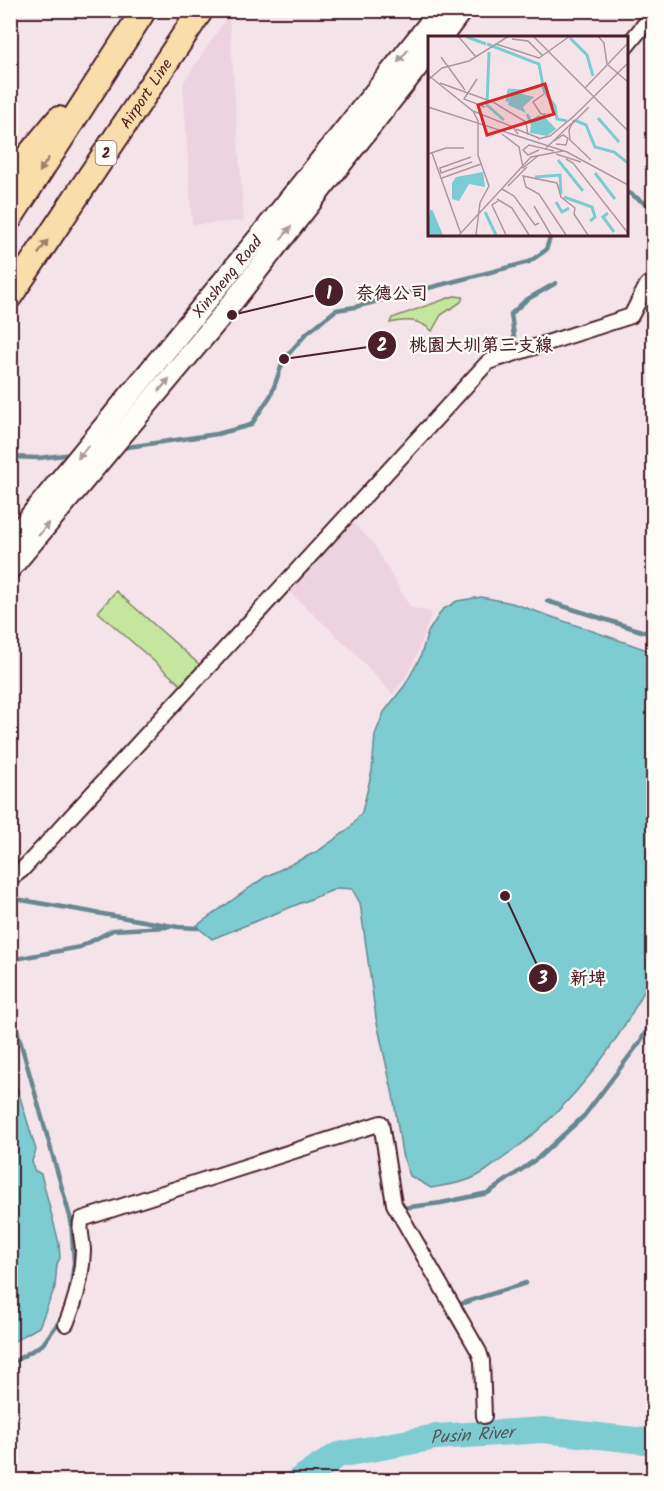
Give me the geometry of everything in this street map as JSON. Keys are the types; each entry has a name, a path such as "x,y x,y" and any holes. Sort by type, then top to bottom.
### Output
{"highway":[{"path":"10,218 144,10"},
{"name":"Airport Line","path":"10,296 201,10"},
{"path":"10,178 122,44"}],"main road":[{"name":"Xinsheng Road","path":"10,541 263,232 440,10"},
{"path":"442,36 462,10"},
{"name":"Xinsheng Road","path":"10,569 224,313 428,54"}],"street":[{"path":"628,46 654,13"},
{"path":"10,879 22,870 488,362 631,316 647,285 654,280"},
{"path":"66,1324 79,1284 83,1253 80,1223 82,1219 381,1123 394,1204 479,1352 482,1361 484,1416"}],"shaded area":[{"path":"229,14 244,221 192,225 183,83"},
{"path":"351,521 373,543 410,607 432,612 416,657 405,679 392,694 350,648 288,591"}],"green space":[{"path":"454,296 463,297 461,302 441,315 432,331 412,321 390,323 392,318"},
{"path":"116,591 200,665 181,685 98,612"}],"water":[{"path":"481,597 512,603 653,652 653,974 624,1027 607,1052 589,1076 548,1121 526,1141 482,1173 465,1181 431,1188 410,1176 402,1154 393,1095 376,1018 360,903 352,889 338,888 212,939 196,926 265,877 318,851 349,829 362,812 372,771 375,735 384,712 405,685 420,658 428,632 442,610 457,601"},
{"path":"10,1064 36,1150 32,1161 34,1170 41,1174 59,1243 60,1258 57,1264 55,1287 39,1327 11,1343"}],"waterway":[{"path":"628,192 654,209"},
{"path":"121,448 217,434 251,425 271,395 284,359 307,333 336,310 529,262 546,250 550,236"},
{"path":"516,351 511,314 526,300 556,283"},
{"path":"10,457 38,458 73,454"},
{"path":"547,601 654,635"},
{"path":"10,898 178,927 198,928"},
{"path":"10,960 80,947 113,930 167,927"},
{"path":"10,1005 71,1220 74,1263 70,1294"},
{"path":"402,1208 488,1193 538,1158 584,1116 640,1042 654,1017"},
{"path":"463,1303 526,1283"},
{"path":"10,1364 43,1344 63,1316"},
{"path":"451,1317 464,1339"},
{"name":"Pusin River","path":"299,1480 338,1455 436,1437 543,1430 654,1442"}],"place":[{"name":"奈德公司","path":"232,315"},
{"name":"桃園大圳第三支線","path":"284,359"},
{"name":"新埤","path":"505,896"}]}
